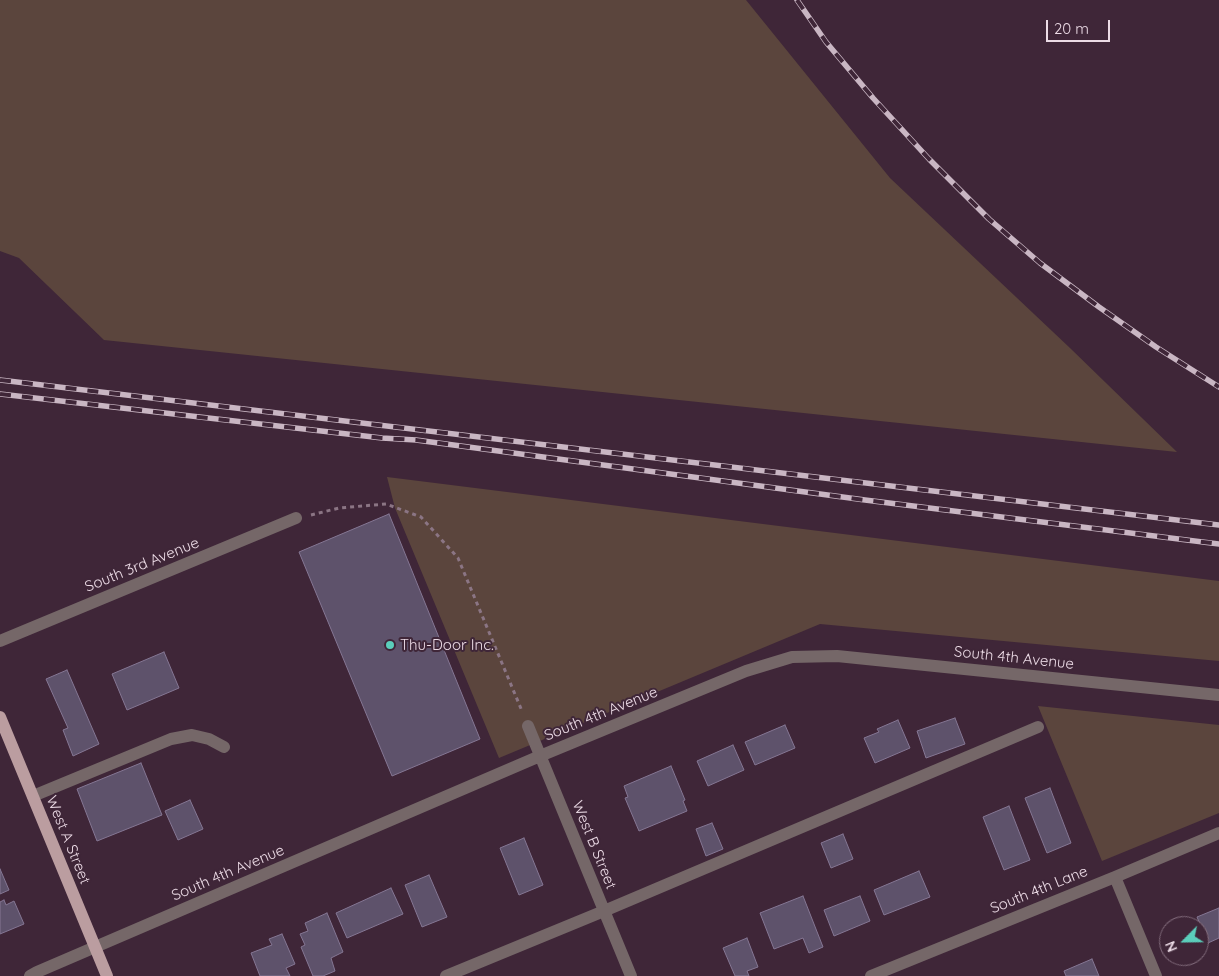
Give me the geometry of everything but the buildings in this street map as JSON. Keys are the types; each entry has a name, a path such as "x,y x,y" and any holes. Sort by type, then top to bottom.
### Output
{"main road":[{"name":"West A Street","path":"0,717 107,976"}],"street":[{"name":"South 3rd Avenue","path":"0,641 296,518"},
{"name":"South 4th Avenue","path":"30,976 540,756 746,671 792,657 837,656 1219,695"},
{"name":"West B Street","path":"528,726 631,976"},
{"path":"446,976 1038,727"},
{"path":"33,796 171,739 192,735 209,739 224,748"},
{"name":"South 4th Lane","path":"871,976 1219,833"},
{"path":"1115,876 1156,976"}],"path":[{"path":"296,518 339,508 386,504 421,517 458,558 528,726"}],"shaded area":[{"path":"0,0 746,0 890,178 1177,452 104,340 19,258 0,251"},
{"path":"387,477 1219,581 1219,661 820,624 499,758 395,508"},
{"path":"1038,706 1219,725 1219,813 1102,861"}],"railway":[{"path":"797,0 826,42 873,98 929,159 989,219 1040,263 1099,307 1156,347 1219,387"},
{"path":"0,380 1219,525"},
{"path":"0,394 382,438 416,440 865,500 1219,544"}],"place":[{"name":"Thu-Door Inc.","path":"390,645"}]}
